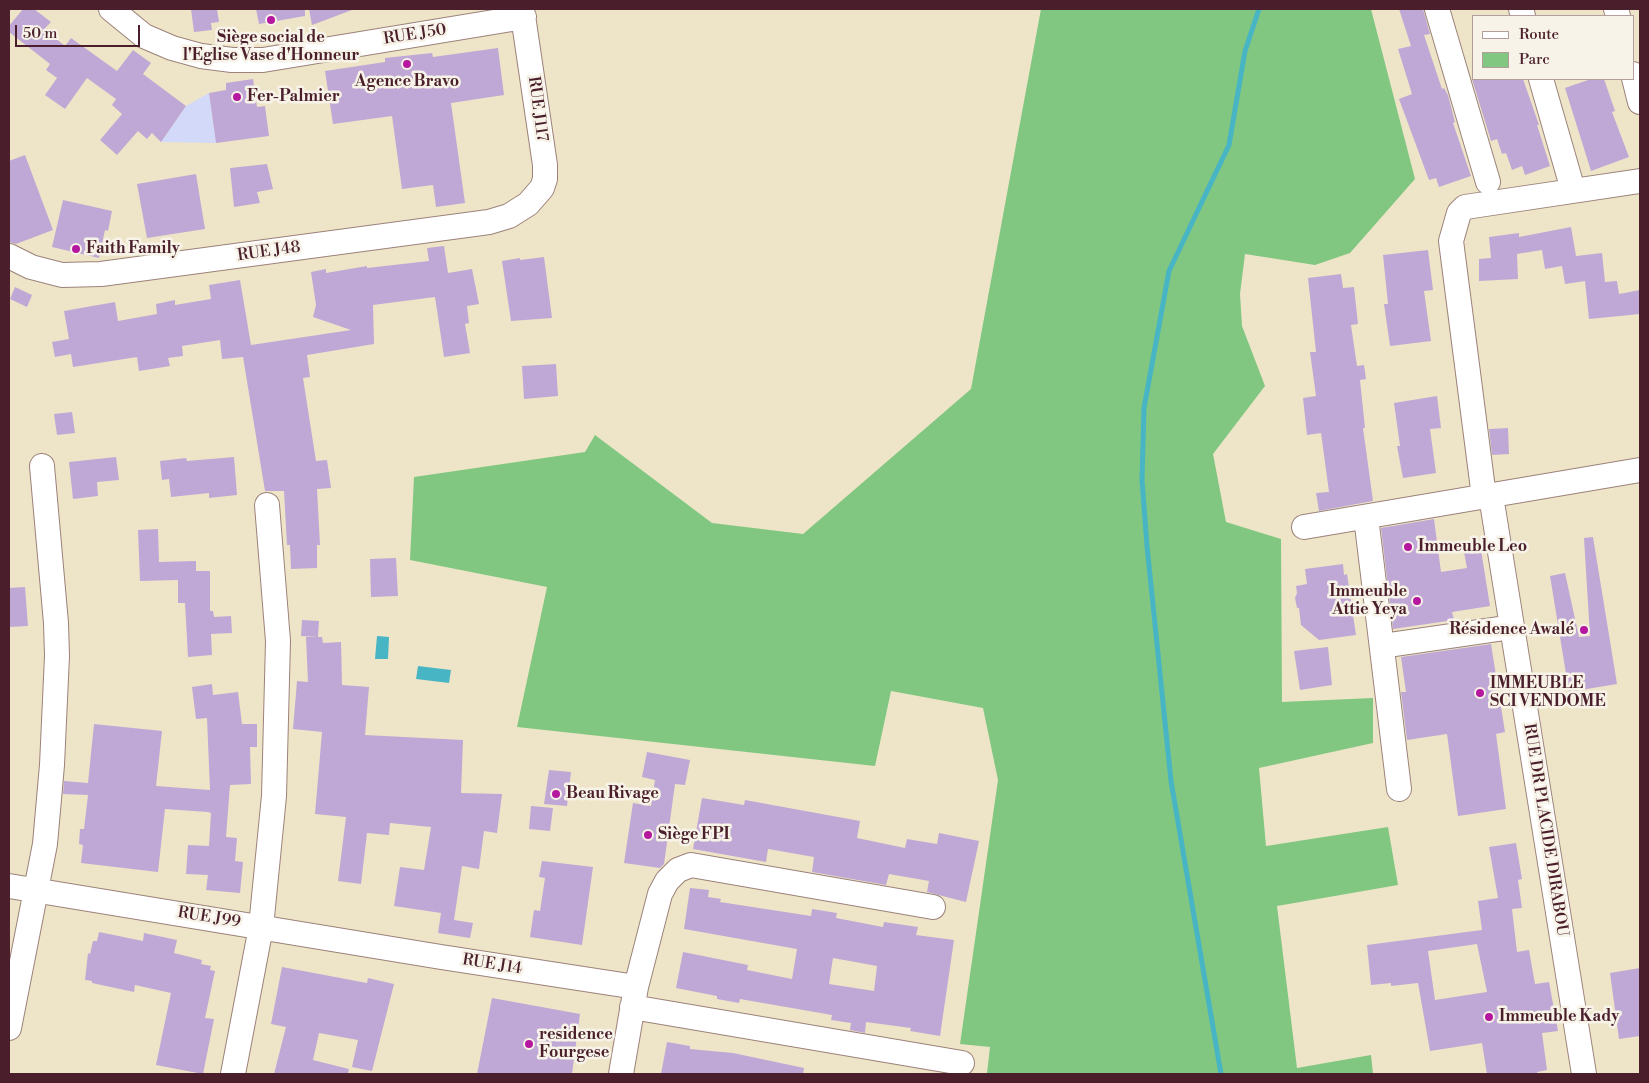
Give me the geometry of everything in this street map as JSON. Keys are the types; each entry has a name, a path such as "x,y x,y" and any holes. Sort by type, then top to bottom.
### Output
{"street":[{"name":"RUE J50","path":"111,9 144,36 172,48 201,56 232,60 263,60 523,13"},
{"path":"1437,9 1488,182"},
{"name":"RUE J117","path":"523,13 545,165 545,178 542,188 528,204"},
{"path":"1634,78 1640,102"},
{"path":"1541,80 1573,190 1640,180"},
{"name":"RUE DR PLACIDE DIRABOU","path":"1573,190 1465,207 1459,213 1451,241 1488,497 1512,627 1584,1074"},
{"name":"RUE J48","path":"9,256 31,267 62,275 101,274 489,222 509,216 528,204"},
{"path":"9,1028 36,891 50,797 57,656 53,580 42,466"},
{"path":"1304,527 1640,470"},
{"path":"260,926 271,840 276,747 278,641 267,504"},
{"path":"1366,516 1399,789"},
{"path":"1382,646 1512,627"},
{"path":"621,1074 634,997 660,894 667,881 678,870 691,866 933,908"},
{"name":"RUE J99","path":"9,886 260,926 233,1074"},
{"name":"RUE J14","path":"260,926 441,957 962,1063"}],"shaded area":[{"path":"209,93 216,143 161,142 186,106"}],"green space":[{"path":"1041,9 1371,9 1415,179 1350,253 1315,265 1245,254 1240,294 1242,326 1265,386 1213,454 1226,522 1281,539 1282,702 1373,698 1373,743 1259,768 1266,846 1388,827 1398,885 1277,906 1297,1068 1371,1055 1373,1074 987,1073 990,1047 960,1044 998,780 983,708 891,691 875,766 517,727 547,587 410,560 414,477 585,452 595,435 712,523 803,534 971,389"}],"water":[{"path":"377,636 389,637 388,659 375,659"},
{"path":"418,666 451,670 449,683 416,679"}],"building":[{"path":"23,9 34,9 51,22 44,29 65,46 71,38 117,71 133,50 151,63 143,74 186,106 161,142 152,133 147,139 138,131 117,155 100,140 122,114 112,105 116,99 87,78 65,109 45,95 57,78 46,70 50,64 9,32 9,26"},
{"path":"191,9 217,9 219,22 211,23 212,30 194,32"},
{"name":"Siège social de l'Eglise Vase d'Honneur","path":"256,9 305,9 305,16 259,24"},
{"path":"309,9 351,9 352,10 312,25"},
{"path":"1399,9 1423,9 1430,34 1424,35 1442,89 1444,88 1448,95 1455,122 1453,123 1471,176 1439,187 1436,178 1429,180 1399,99 1412,94 1398,49 1411,46"},
{"path":"498,48 504,95 451,103 465,203 436,207 433,185 402,189 392,116 333,124 325,71 385,62 385,58 432,53 433,57"},
{"path":"253,79 257,107 265,106 269,136 216,143 209,93 226,90 226,83"},
{"path":"1472,80 1523,80 1539,125 1537,125 1550,166 1525,175 1522,166 1512,170 1506,153 1502,154 1497,139 1491,141"},
{"path":"1588,80 1604,80 1615,111 1612,112 1629,157 1591,171 1565,88"},
{"path":"25,155 53,230 16,244 9,242 9,161"},
{"path":"267,164 273,189 257,192 260,203 234,207 230,168"},
{"path":"196,174 205,229 147,238 137,184"},
{"path":"63,200 112,211 108,231 105,230 99,258 52,247"},
{"path":"1571,227 1576,256 1602,253 1605,282 1617,281 1619,294 1640,290 1640,314 1589,319 1585,281 1565,284 1562,266 1545,269 1542,250 1517,254 1518,279 1479,281 1479,259 1491,258 1489,237 1519,233 1519,237"},
{"path":"444,246 448,273 472,269 479,304 467,306 469,323 465,324 470,353 444,357 435,297 373,305 374,344 307,355 310,377 303,378 316,461 327,460 331,488 317,489 320,545 317,545 317,568 291,569 290,545 287,545 284,491 265,491 243,357 222,359 220,340 182,346 183,356 168,358 170,366 139,371 137,357 73,367 71,354 55,357 52,342 69,339 64,311 115,302 118,321 157,314 156,304 175,300 175,305 211,299 209,285 240,280 251,345 351,330 313,317 316,305 311,272 326,269 326,273 367,266 367,268 429,261 427,248"},
{"path":"1428,250 1433,290 1424,291 1431,341 1390,346 1384,304 1388,304 1383,255"},
{"path":"544,257 552,318 511,321 502,261"},
{"path":"1341,274 1343,288 1354,287 1358,324 1351,325 1357,366 1364,365 1366,379 1360,380 1365,428 1363,428 1373,501 1319,511 1316,493 1329,492 1321,433 1307,435 1303,398 1316,396 1310,352 1316,352 1308,278"},
{"path":"15,287 32,295 27,307 10,299"},
{"path":"556,364 558,396 524,399 522,366"},
{"path":"1437,396 1441,428 1430,429 1436,473 1403,478 1397,446 1400,446 1394,403"},
{"path":"72,412 75,433 57,435 54,414"},
{"path":"1508,428 1509,454 1492,455 1489,429"},
{"path":"116,457 119,480 97,482 98,496 73,499 69,462"},
{"path":"234,457 237,495 209,498 209,493 171,497 169,479 162,480 160,461 186,458 187,461"},
{"path":"1434,519 1441,572 1467,568 1464,552 1481,550 1490,606 1452,612 1454,620 1393,629 1381,528"},
{"path":"158,529 159,562 196,561 196,571 210,571 210,611 213,611 214,617 231,616 232,633 211,634 212,655 188,657 185,603 178,603 178,580 140,581 138,530"},
{"name":"Résidence Awalé","path":"1593,537 1617,684 1569,692 1550,576 1565,573 1579,637 1590,636 1584,538"},
{"path":"396,558 398,596 371,597 370,559"},
{"path":"1343,564 1344,575 1347,574 1356,635 1319,640 1301,625 1299,608 1297,608 1295,598 1297,593 1296,586 1307,584 1305,569"},
{"path":"25,587 28,626 9,627 9,588"},
{"path":"302,620 319,621 318,637 301,636"},
{"path":"306,637 322,637 323,643 341,642 342,685 369,687 365,735 463,740 461,793 502,794 497,833 484,831 479,869 462,866 454,920 473,923 470,938 438,933 441,913 394,906 400,867 424,870 431,827 390,823 389,835 367,833 361,884 338,881 346,817 315,814 322,732 293,729 297,681 308,682"},
{"path":"1491,644 1505,732 1496,734 1506,809 1458,816 1447,734 1407,740 1401,692 1406,692 1401,657"},
{"path":"1328,647 1332,685 1300,690 1294,651"},
{"path":"212,684 213,695 238,692 242,724 257,724 257,747 250,747 251,784 230,785 226,837 237,838 235,861 243,862 240,893 206,890 208,875 186,874 188,845 209,846 211,813 208,812 165,809 158,872 81,863 83,845 79,844 80,829 84,829 88,795 63,794 64,781 88,783 94,724 162,731 156,786 210,790 207,718 196,719 192,687"},
{"name":"Siège FPI","path":"647,752 690,760 685,785 675,784 664,864 660,868 624,863 633,803 651,806 655,780 642,777"},
{"path":"549,770 571,772 567,806 544,804"},
{"path":"702,798 744,805 745,800 860,821 857,838 905,848 907,839 937,844 939,833 979,841 966,902 927,892 929,881 889,874 886,885 812,872 814,857 768,849 766,862 693,849"},
{"path":"531,806 553,808 550,831 529,829"},
{"path":"1516,843 1522,879 1518,880 1522,908 1512,909 1517,952 1529,950 1535,984 1549,982 1558,1031 1542,1033 1547,1070 1537,1072 1538,1074 1487,1074 1482,1043 1430,1051 1418,983 1391,986 1391,983 1371,985 1367,945 1482,930 1478,901 1498,898 1489,847","holes":["1477,944 1487,992 1435,1000 1428,951"]},
{"path":"542,861 593,867 582,945 530,937 534,910 540,911 545,878 539,877"},
{"path":"690,888 709,890 708,897 721,899 720,902 811,916 812,909 837,913 836,918 883,927 884,922 918,927 916,935 954,940 940,1036 910,1031 911,1028 866,1022 865,1033 850,1030 851,1023 831,1020 832,1015 740,999 739,1003 717,999 717,996 676,988 683,952 748,965 747,970 792,979 797,949 684,929","holes":["833,958 877,966 874,991 829,984"]},
{"path":"99,932 143,941 144,933 177,940 174,953 202,960 201,964 211,966 210,970 215,971 205,1018 214,1019 203,1074 156,1065 171,993 135,985 134,992 85,980 88,953 90,954 93,941 97,941"},
{"path":"282,967 367,983 368,978 394,984 372,1071 352,1067 358,1040 319,1033 313,1060 349,1069 348,1074 274,1074 286,1027 271,1024"},
{"path":"1640,968 1640,1036 1619,1039 1610,973"},
{"name":"residence Fourgese","path":"492,998 580,1014 572,1074 477,1074"},
{"path":"667,1042 690,1046 690,1049 733,1053 804,1068 803,1074 661,1074"}],"waterway":[{"path":"1221,1074 1171,781 1142,480 1144,408 1169,271 1229,145 1245,51 1259,9"}],"place":[{"name":"Siège social de l'Eglise Vase d'Honneur","path":"271,20"},
{"name":"Agence Bravo","path":"407,64"},
{"name":"Fer-Palmier","path":"237,97"},
{"name":"Faith Family","path":"76,249"},
{"name":"Immeuble Leo","path":"1408,547"},
{"name":"Immeuble Attie Yeya","path":"1417,601"},
{"name":"Résidence Awalé","path":"1584,630"},
{"name":"IMMEUBLE SCI VENDOME","path":"1480,693"},
{"name":"Beau Rivage","path":"556,794"},
{"name":"Siège FPI","path":"648,835"},
{"name":"Immeuble Kady","path":"1489,1017"},
{"name":"residence Fourgese","path":"529,1044"}]}
